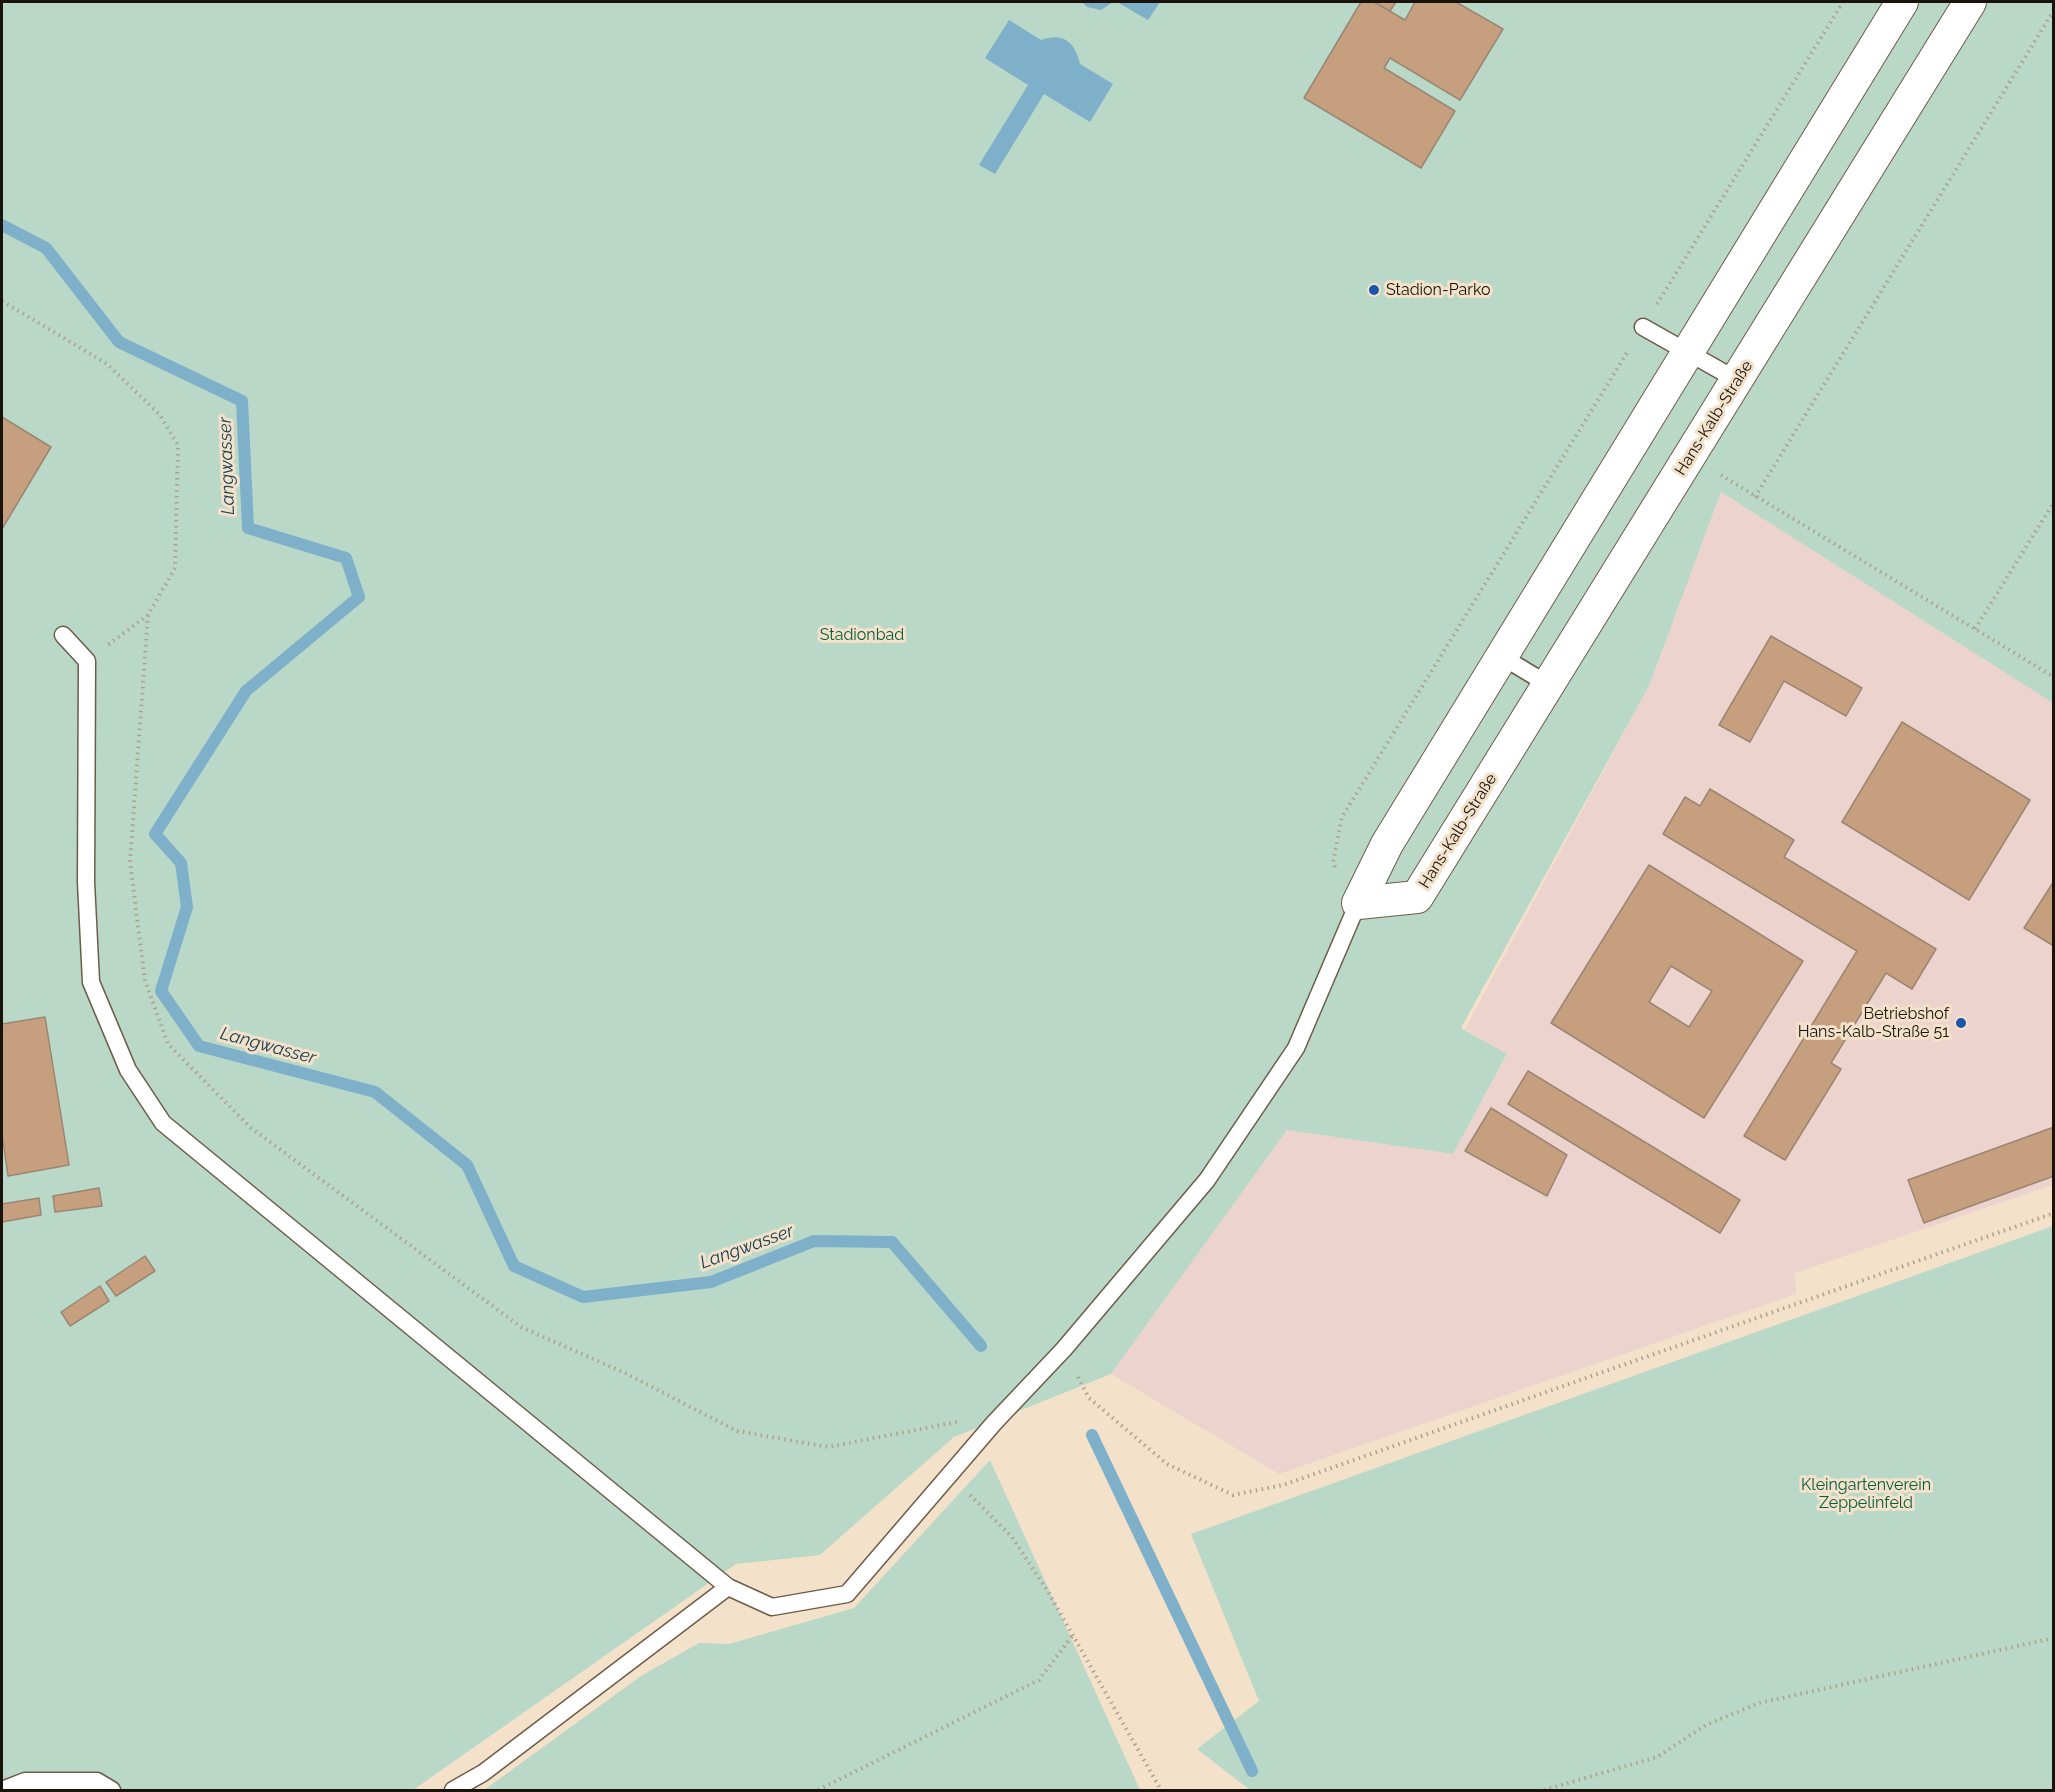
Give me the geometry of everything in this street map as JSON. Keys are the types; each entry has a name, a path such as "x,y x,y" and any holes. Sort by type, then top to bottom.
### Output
{"street":[{"path":"1358,903 1387,844 1902,2"},
{"name":"Hans-Kalb-Straße","path":"1358,903 1418,897 1970,2"}],"lane":[{"path":"1643,327 1737,380"},
{"path":"63,635 87,661 86,882 91,982 128,1070 163,1123 728,1587 772,1607 847,1594 994,1423 1064,1349 1207,1180 1296,1048 1358,903"},
{"path":"1502,656 1549,685"},
{"path":"453,1791 483,1773 728,1587"},
{"path":"2,1790 25,1781 97,1781 112,1791"}],"path":[{"path":"1358,903 1333,862 1342,817 1844,2"},
{"path":"1755,497 2054,10"},
{"path":"2,301 107,364 159,414 178,445 175,568 148,615 87,661"},
{"path":"1692,453 1755,497 2054,677"},
{"path":"1975,629 2054,502"},
{"path":"148,615 130,862 145,981 168,1044 251,1128 521,1327 625,1373 737,1431 828,1447 958,1421 994,1423"},
{"path":"1064,1349 1089,1398 1149,1450 1167,1464 1233,1495 1283,1485 2054,1213"},
{"path":"950,1474 1012,1537 1073,1635 1161,1791"},
{"path":"818,1791 1039,1680 1073,1635"},
{"path":"1544,1791 1657,1757 1706,1725 1759,1703 2054,1638"}],"shaded area":[{"path":"1721,492 2053,703 2053,1185 1795,1273 1796,1294 1279,1474 1111,1374 1287,1130 1453,1154 1507,1055 1465,1029 1649,686"}],"green space":[{"name":"Stadionbad","path":"2,2 2053,2 2053,703 1721,492 1649,686 1461,1028 1507,1054 1453,1154 1287,1130 1111,1374 954,1437 820,1555 736,1564 413,1790 2,1790"},
{"name":"Kleingartenverein Zeppelinfeld","path":"2053,1226 2053,1790 1250,1790 1197,1749 1259,1701 1191,1534"},
{"path":"990,1460 1140,1790 484,1790 641,1676 699,1643 729,1644 854,1608"}],"water":[{"path":"1082,2 1113,2 1101,10 1087,7"},
{"path":"1117,2 1160,2 1148,20"},
{"path":"1009,20 1041,40 1056,37 1067,41 1075,50 1080,64 1113,84 1090,122 1044,94 995,174 979,165 1028,85 985,58"}],"building":[{"path":"1361,2 1374,2 1405,20 1415,2 1456,2 1503,29 1460,100 1390,58 1384,68 1455,111 1421,168 1304,98"},
{"path":"1374,2 1396,2 1390,11"},
{"path":"2,417 51,447 2,529"},
{"path":"1771,636 1862,688 1846,716 1784,681 1750,742 1719,725"},
{"path":"1902,722 2030,800 1969,900 1842,822"},
{"path":"1710,789 1794,840 1784,857 1936,949 1912,989 1886,973 1831,1063 1841,1069 1785,1160 1744,1136 1857,951 1663,834 1685,797 1700,806"},
{"path":"1649,865 1803,961 1704,1118 1551,1023","holes":["1671,966 1712,991 1689,1027 1649,1002"]},
{"path":"2054,881 2054,946 2024,928"},
{"path":"45,1017 69,1165 8,1176 2,1134 2,1024"},
{"path":"1528,1071 1740,1200 1720,1233 1508,1104"},
{"path":"1491,1108 1567,1155 1547,1196 1465,1151"},
{"path":"2054,1127 2054,1176 1924,1223 1908,1180"},
{"path":"99,1188 102,1206 55,1212 53,1196"},
{"path":"39,1198 41,1215 2,1222 2,1204"},
{"path":"145,1256 155,1271 116,1296 106,1282"},
{"path":"100,1286 109,1301 70,1326 61,1312"}],"waterway":[{"name":"Langwasser","path":"2,225 46,248 119,342 242,401 248,528 346,558 359,597 246,691 155,834 181,863 187,907 161,991 199,1046 375,1092 467,1165 514,1266 583,1297 711,1282 814,1241 892,1242 981,1346"},
{"path":"1092,1435 1252,1771"}],"place":[{"name":"Stadion-Parko","path":"1374,290"},
{"name":"Betriebshof Hans-Kalb-Straße 51","path":"1961,1023"}]}
